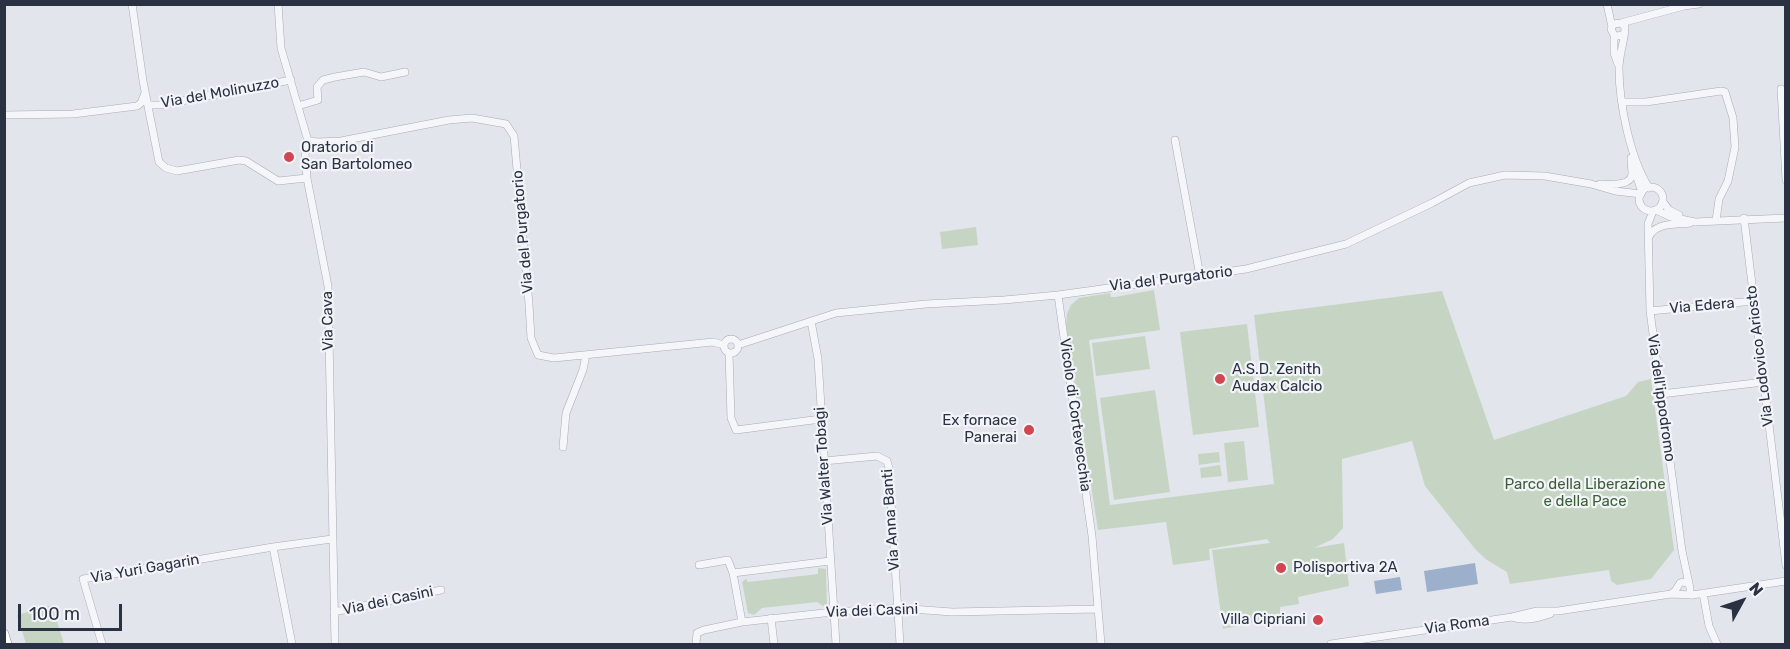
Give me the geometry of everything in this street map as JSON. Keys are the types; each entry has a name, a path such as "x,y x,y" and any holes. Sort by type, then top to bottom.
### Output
{"highway":[{"path":"4,634 7,645"}],"street":[{"path":"132,4 159,162 166,168 177,171 239,160 246,161 278,181 307,177"},
{"name":"Via Cava","path":"278,4 281,48 308,141 305,154 307,177 328,286 335,645"},
{"path":"1609,4 1619,28 1614,53 1619,67 1622,102 1630,140 1639,171 1649,188"},
{"path":"1619,28 1684,6 1698,5"},
{"path":"298,106 318,100 317,87 323,80 364,72 381,77 405,72"},
{"name":"Via del Molinuzzo","path":"149,105 160,105 291,80"},
{"path":"1781,89 1785,180"},
{"path":"4,115 73,114 137,106 141,103 145,90"},
{"path":"1622,102 1646,102 1725,92 1733,118 1735,147 1728,181 1719,199 1716,221"},
{"name":"Via del Purgatorio","path":"308,141 341,141 450,120 472,118 506,124 514,136 530,304 531,338 533,348 538,355 546,358 713,342 724,345"},
{"path":"1175,140 1200,276"},
{"path":"1591,184 1620,183 1632,176 1630,140"},
{"path":"1631,158 1646,210 1654,210 1671,217 1695,222"},
{"name":"Via del Purgatorio","path":"738,345 836,313 896,306 1058,295 1246,269 1346,244 1469,183 1505,175 1545,176 1591,184"},
{"path":"1591,184 1641,196"},
{"path":"1641,196 1649,188 1655,188 1661,192 1663,202 1672,212 1695,222"},
{"path":"1654,210 1663,202"},
{"name":"Via dell'ippodromo","path":"1654,210 1648,222 1650,310 1686,591"},
{"path":"1648,239 1657,227 1744,218 1785,218"},
{"name":"Via Lodovico Ariosto","path":"1744,218 1785,565"},
{"name":"Vicolo di Cortevecchia","path":"1058,295 1092,536 1097,609"},
{"name":"Via Edera","path":"1650,310 1754,301"},
{"name":"Via Walter Tobagi","path":"811,321 818,358 836,645"},
{"path":"729,353 736,352 738,345 733,339 729,339 724,345 725,350 729,353 731,418 736,430 821,419"},
{"path":"563,447 566,413 583,370 586,355"},
{"path":"1661,394 1764,382"},
{"name":"Via Anna Banti","path":"824,460 877,456 887,461 898,608"},
{"name":"Via Yuri Gagarin","path":"102,645 83,579 332,539"},
{"path":"273,547 292,645"},
{"path":"699,565 728,560 733,573 742,622"},
{"path":"733,573 830,561"},
{"path":"1686,591 1703,593 1785,581"},
{"name":"Via dei Casini","path":"334,612 441,590"},
{"name":"Via Roma","path":"1336,644 1512,617 1520,620 1531,619 1558,611 1686,591"},
{"path":"1703,593 1709,626 1717,645"},
{"path":"898,608 900,645"},
{"name":"Via dei Casini","path":"696,645 697,633 742,622 833,612 898,608 952,612 1097,609"},
{"path":"1097,609 1101,645"},
{"path":"771,618 774,645"}],"green space":[{"path":"976,227 978,245 942,249 940,232"},
{"name":"Parco della Liberazione e della Pace","path":"1154,290 1160,330 1089,340 1110,505 1274,484 1254,315 1442,291 1494,440 1626,396 1638,382 1651,379 1674,550 1651,579 1617,585 1611,581 1609,570 1510,584 1507,572 1476,550 1425,486 1412,441 1342,459 1343,528 1333,539 1314,548 1344,543 1349,586 1298,597 1299,604 1280,607 1280,617 1223,629 1212,550 1270,543 1267,539 1209,549 1210,560 1173,565 1166,522 1098,530 1066,325 1067,314 1071,305 1079,298 1110,293 1111,297 1115,297"},
{"name":"A.S.D. Zenith Audax Calcio","path":"1247,324 1259,427 1193,435 1180,332"},
{"path":"1145,336 1150,369 1096,376 1092,343"},
{"path":"1155,390 1170,492 1114,500 1100,398"},
{"path":"1244,441 1248,480 1228,482 1224,443"},
{"path":"1219,452 1220,462 1199,465 1198,454"},
{"path":"1220,465 1222,476 1201,478 1200,468"},
{"path":"818,568 826,569 827,605 823,606 817,602 762,608 754,615 748,613 742,582 746,579 748,582 818,574"},
{"path":"52,605 64,644 26,644 17,615"}],"water":[{"path":"1475,563 1478,584 1427,592 1424,571"},
{"path":"1400,577 1402,590 1376,594 1374,581"}],"place":[{"name":"Oratorio di San Bartolomeo","path":"289,157"},
{"name":"A.S.D. Zenith Audax Calcio","path":"1220,379"},
{"name":"Ex fornace Panerai","path":"1029,430"},
{"name":"Polisportiva 2A","path":"1281,568"},
{"name":"Villa Cipriani","path":"1318,620"}]}
